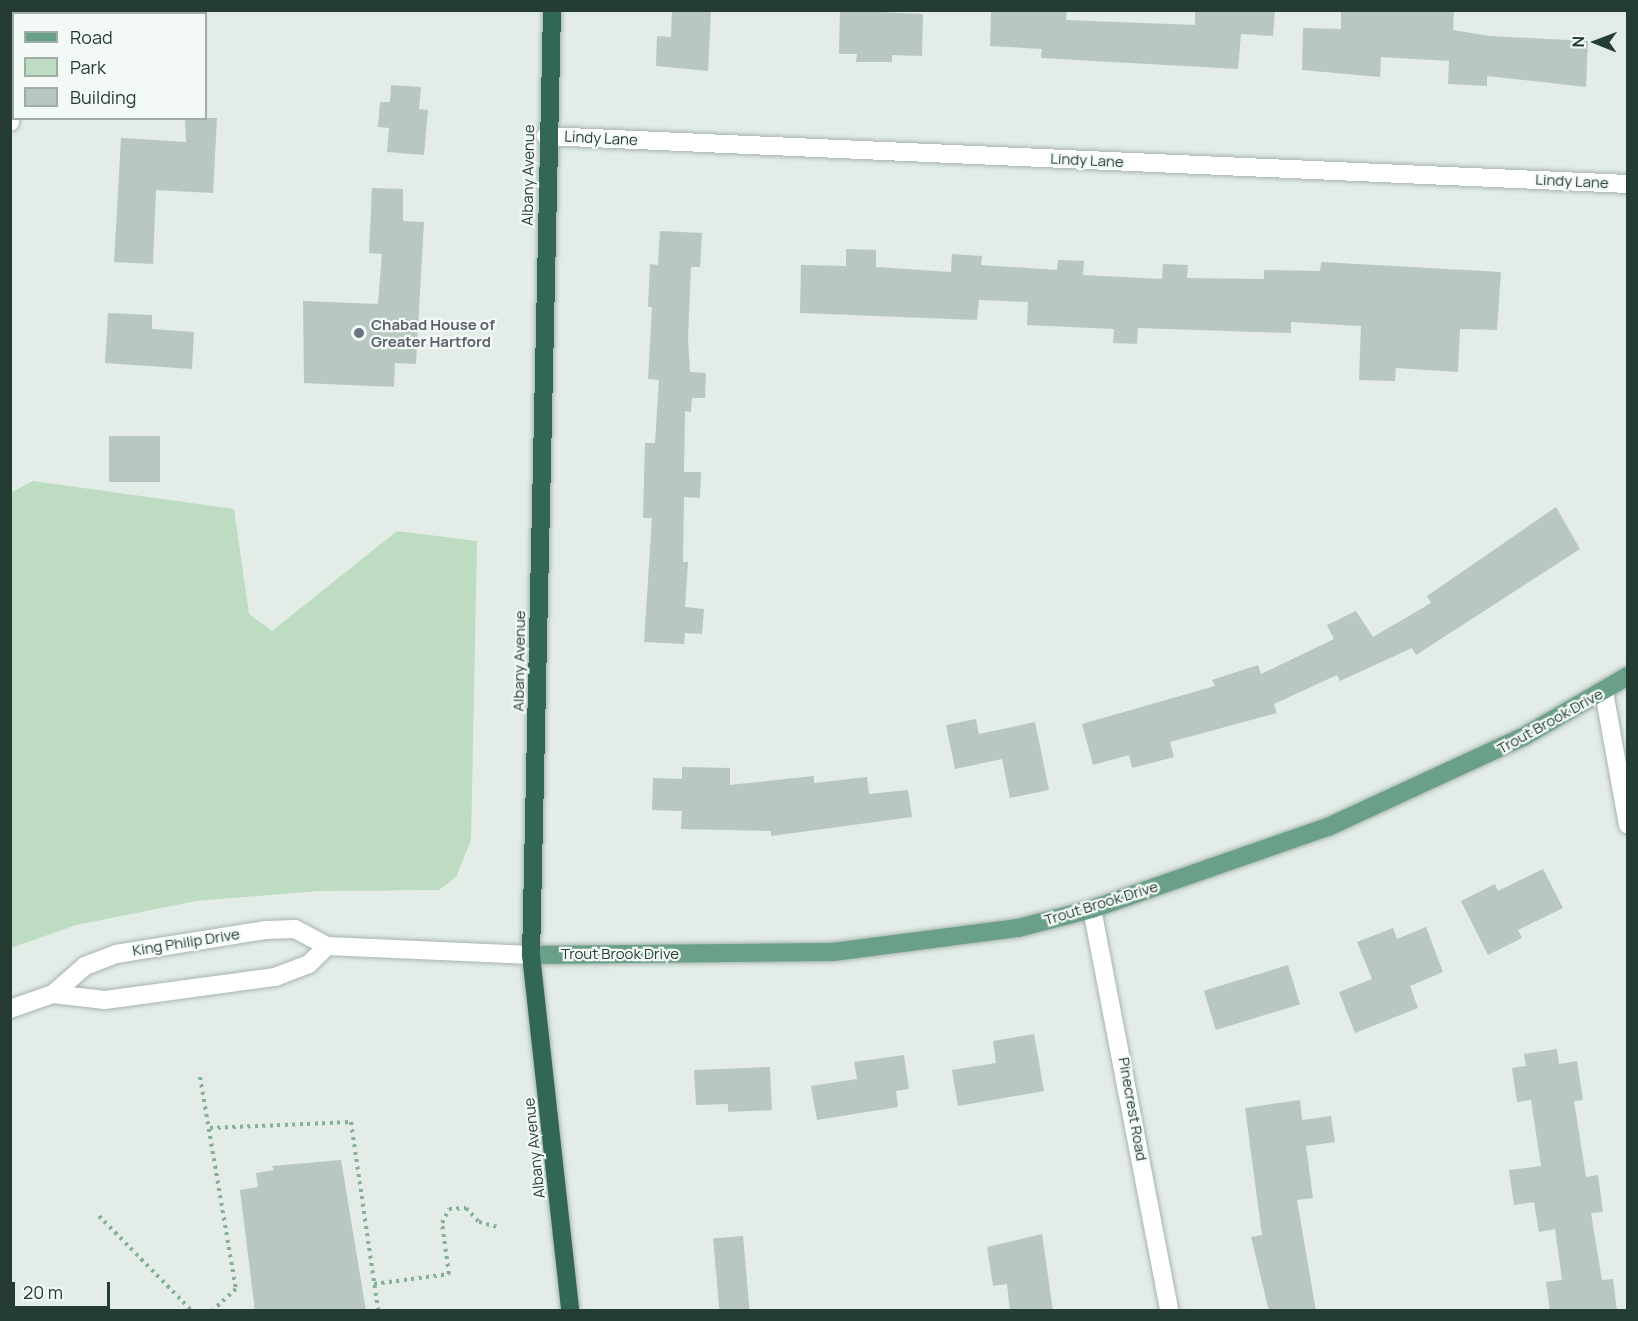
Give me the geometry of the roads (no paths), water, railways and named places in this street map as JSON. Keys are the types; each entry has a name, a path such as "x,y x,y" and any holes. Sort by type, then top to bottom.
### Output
{"highway":[{"name":"Albany Avenue","path":"552,10 546,136 531,954 570,1311"}],"main road":[{"name":"Trout Brook Drive","path":"531,954 833,952 1018,928 1092,909 1328,827 1450,773 1604,692 1628,676"}],"street":[{"path":"10,122 12,83"},
{"name":"Lindy Lane","path":"546,136 1628,184"},
{"path":"1604,692 1628,825"},
{"name":"Pinecrest Road","path":"1092,909 1168,1311"},
{"name":"King Philip Drive","path":"10,1008 53,994 98,960 170,942 295,929 327,946 531,954"},
{"name":"King Philip Drive","path":"53,994 105,1000 275,977 309,964 327,946"}],"place":[{"name":"Chabad House of Greater Hartford","path":"359,333"}]}
